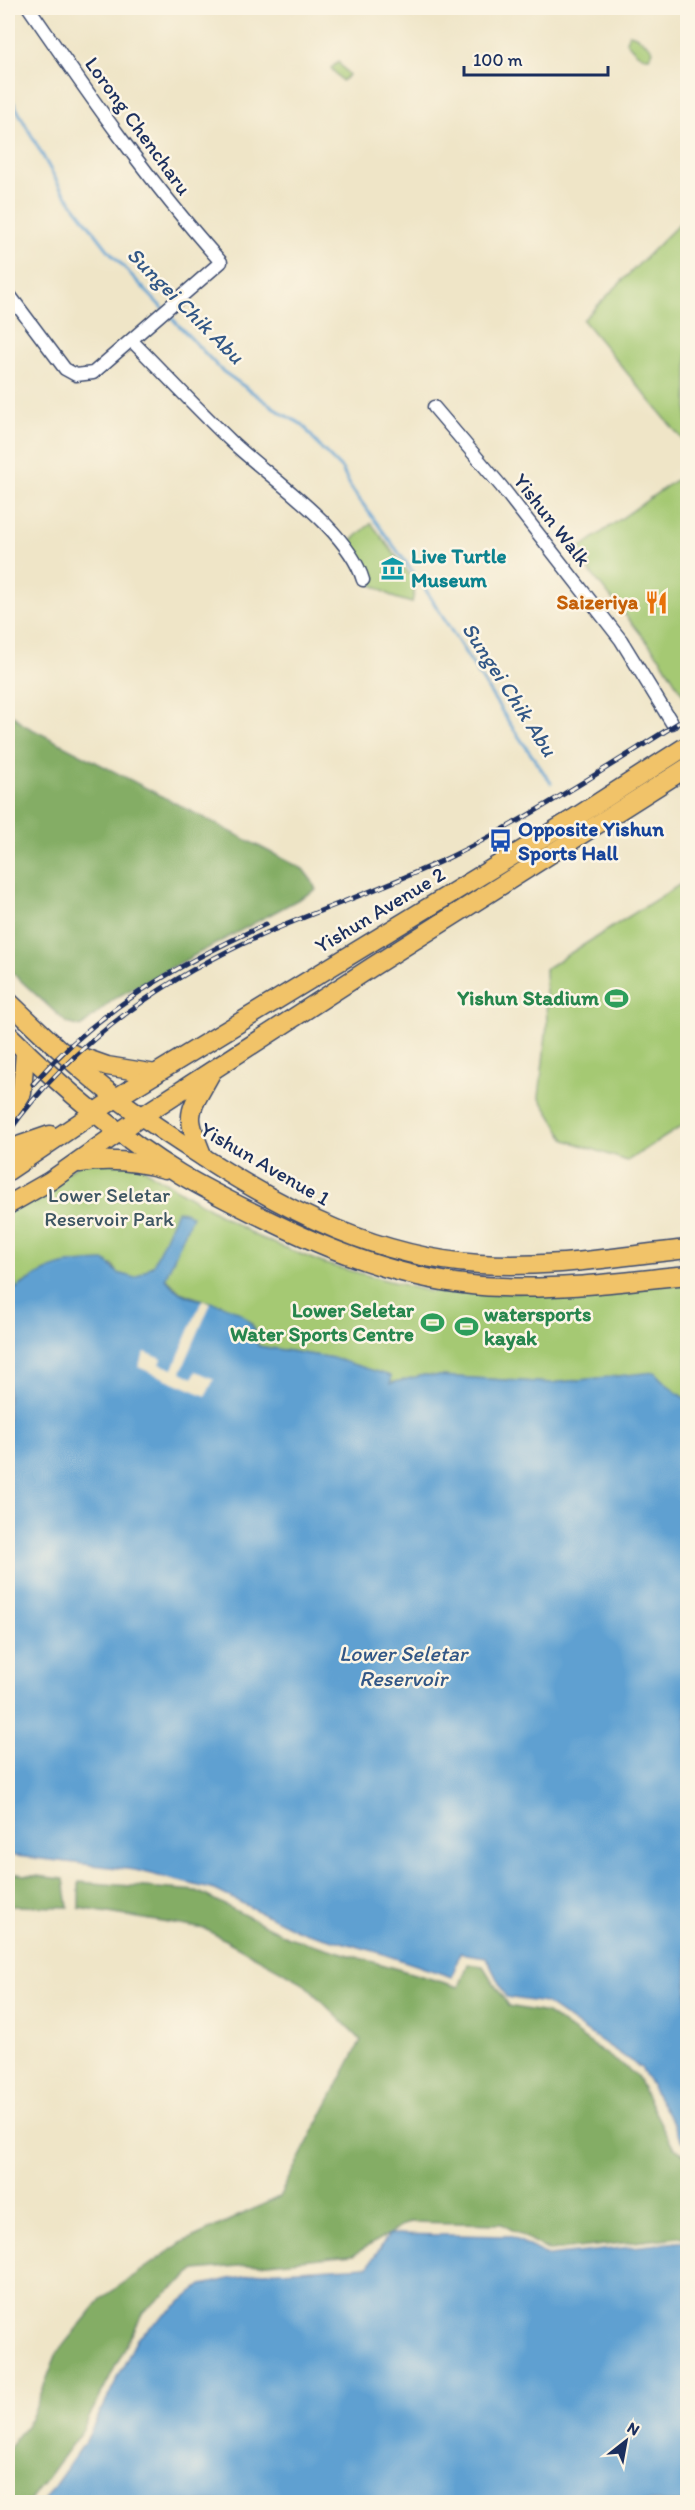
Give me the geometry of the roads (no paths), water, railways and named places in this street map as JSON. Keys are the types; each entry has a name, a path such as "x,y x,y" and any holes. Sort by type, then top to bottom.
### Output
{"main road":[{"name":"Yishun Avenue 2","path":"72,1126 525,849 687,745"},
{"name":"Yishun Avenue 2","path":"8,1205 76,1163 212,1070 687,767"},
{"name":"Yishun Avenue 1","path":"8,1001 116,1098 142,1116 248,1186 345,1234 420,1256 478,1264 561,1264 687,1249"},
{"name":"Yishun Avenue 1","path":"8,1034 67,1090 94,1112 179,1173 313,1242 394,1271 446,1281 500,1287 552,1288 687,1275"},
{"path":"8,1115 22,1093 25,1051"},
{"path":"63,1051 107,1066 156,1074"},
{"path":"203,1157 189,1118 212,1070"},
{"path":"8,1153 21,1145 72,1126"},
{"path":"8,1172 72,1126"},
{"path":"76,1163 102,1160 130,1161 179,1173"},
{"path":"308,1217 298,1218 294,1224 295,1229 313,1242"}],"street":[{"name":"Lorong Chencharu","path":"30,8 69,66 170,202 220,262 132,341"},
{"path":"8,293 65,369 76,375 93,373 132,341 207,418 313,513 349,550 359,567 363,580"},
{"name":"Yishun Walk","path":"434,407 501,486 621,640 672,723"}],"water":[{"name":"Lower Seletar Reservoir","path":"177,1211 186,1212 192,1216 165,1279 179,1292 227,1307 244,1316 252,1326 258,1346 333,1358 391,1376 391,1383 424,1375 551,1383 655,1372 687,1399 687,2144 683,2141 641,2068 545,2003 506,1997 486,1957 460,1953 452,1977 374,1951 297,1930 215,1890 135,1870 8,1855 8,1259 16,1289 48,1270 80,1262 106,1261 118,1273 135,1278 153,1265"},
{"path":"389,2234 510,2236 548,2256 687,2241 687,2502 43,2502 86,2441 138,2337 202,2285 263,2272 368,2266"}],"waterway":[{"name":"Sungei Chik Abu","path":"8,93 60,187 109,251 163,309"},
{"name":"Sungei Chik Abu","path":"168,314 221,370 283,414 303,425 319,446 342,469 351,488 424,587 510,724 551,783"}],"railway":[{"path":"8,1133 34,1099 95,1038 164,987 201,965 278,928 450,857 511,825 688,717"},
{"path":"33,1084 84,1033 140,991 201,956 266,924"}],"place":[{"name":"Live Turtle Museum","path":"393,568"},
{"name":"Saizeriya","path":"656,602"},
{"name":"Opposite Yishun Sports Hall","path":"500,841"},
{"name":"Yishun Stadium","path":"617,998"},
{"name":"Lower Seletar Water Sports Centre","path":"432,1322"},
{"name":"watersports kayak","path":"466,1326"}],"park label":[{"name":"Lower Seletar Reservoir Park","path":"109,1207"}]}
